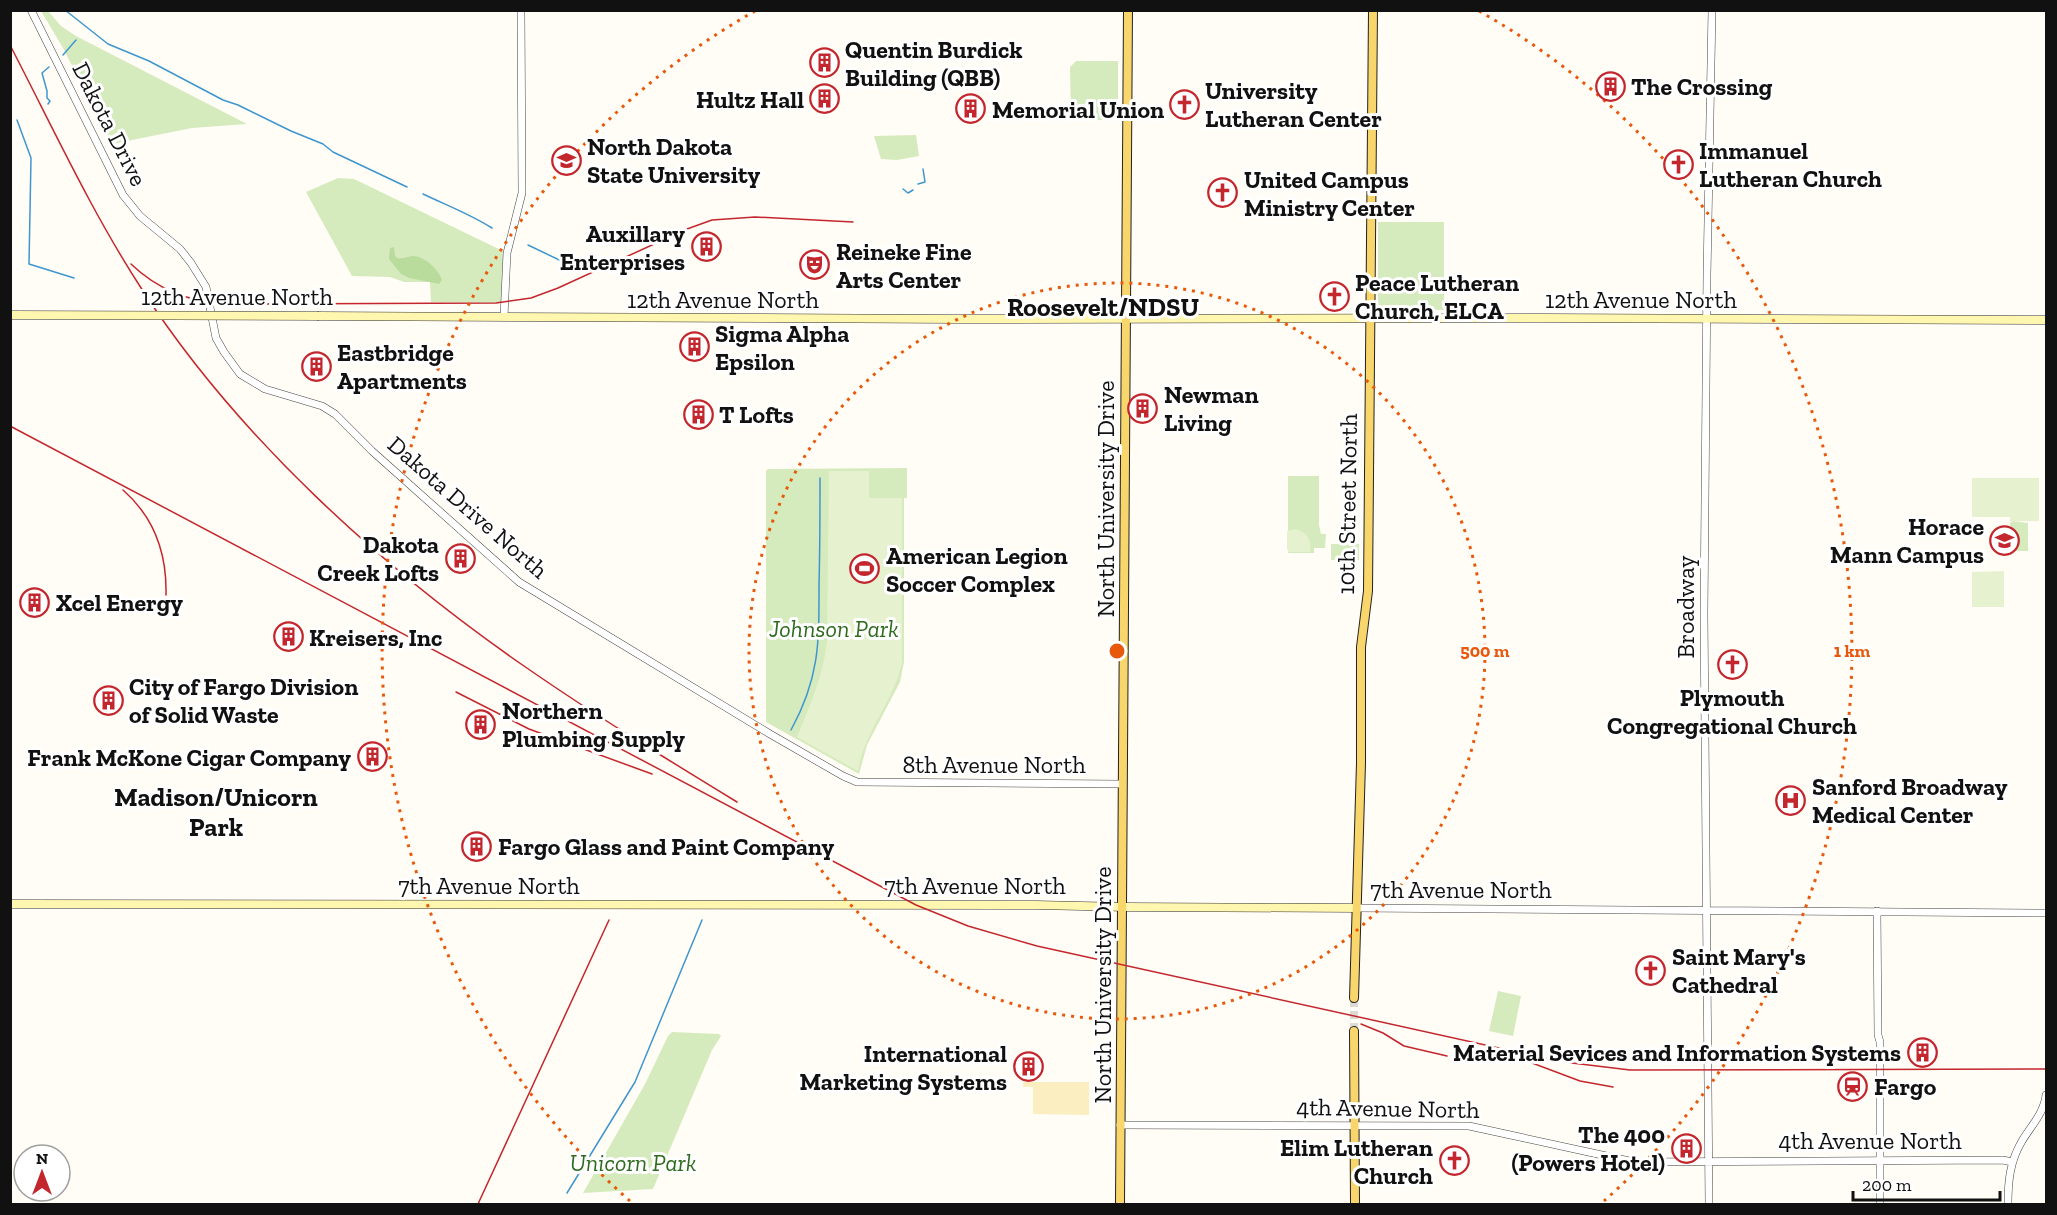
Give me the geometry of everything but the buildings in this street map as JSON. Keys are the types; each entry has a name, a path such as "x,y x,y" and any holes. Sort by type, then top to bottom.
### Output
{"main road":[{"name":"North University Drive","path":"1120,1204 1128,10"},
{"name":"10th Street North","path":"1354,998 1361,763 1361,647 1368,591 1373,10"},
{"name":"12th Avenue North","path":"10,315 2046,320"},
{"name":"7th Avenue North","path":"10,904 1357,908"},
{"path":"1354,1031 1355,1204"}],"street":[{"name":"Dakota Drive","path":"31,10 123,195 140,216 180,249 206,287 216,338"},
{"path":"504,317 507,253 522,193 521,10"},
{"name":"Broadway","path":"1709,1204 1704,614 1712,10"},
{"name":"Dakota Drive North","path":"216,338 240,374 252,383 322,406 335,414 375,454 519,582 779,740 843,776 865,783"},
{"name":"8th Avenue North","path":"865,783 1122,784"},
{"name":"7th Avenue North","path":"1357,908 2046,913"},
{"path":"1877,911 1880,1204"},
{"path":"2008,1204 2012,1162 2022,1141 2037,1119 2046,1095"},
{"name":"4th Avenue North","path":"1120,1125 1477,1126 1634,1162 1880,1160 2003,1160 2012,1162"}],"green space":[{"path":"41,11 48,11 61,26 76,36 247,124 192,128 112,144 63,48"},
{"path":"1076,61 1118,61 1118,113 1111,120 1075,120 1071,116 1070,67"},
{"path":"916,135 919,156 897,160 881,159 874,136"},
{"path":"338,178 354,179 507,253 504,303 431,302 430,282 404,282 390,277 352,276 306,192"},
{"path":"1378,222 1444,222 1444,310 1378,309"},
{"path":"394,247 397,258 417,256 430,264 442,280 439,284 409,278 401,274 389,259 390,248"},
{"name":"Johnson Park","path":"907,468 907,498 904,498 904,662 900,682 867,745 859,774 766,722 766,471 768,469"},
{"name":"American Legion Soccer Complex","path":"829,471 869,471 869,498 902,498 902,663 892,691 866,743 858,771 797,737 820,677 827,640"},
{"path":"1288,476 1319,476 1319,525 1321,534 1326,534 1325,548 1314,548 1314,553 1288,553"},
{"path":"1972,478 2039,478 2039,521 2010,521 2010,517 1972,517"},
{"path":"2013,521 2028,523 2028,551 2016,551 2016,547 2012,547 2010,523"},
{"path":"1296,529 1308,538 1310,552 1289,552 1287,549 1287,531"},
{"path":"1331,544 1359,544 1359,560 1331,560"},
{"path":"2004,571 2004,607 1972,607 1972,572"},
{"path":"1498,991 1521,996 1513,1036 1489,1031"},
{"name":"Unicorn Park","path":"672,1032 719,1034 721,1036 712,1050 653,1189 583,1193 645,1084 668,1036"}],"sand":[{"path":"1023,1082 1089,1082 1089,1115 1033,1114 1033,1087 1023,1087"}],"waterway":[{"path":"65,10 108,44 149,61 223,100 323,144 333,152 407,187"},
{"path":"63,55 76,40"},
{"path":"48,104 50,101 47,98 42,73 49,67"},
{"path":"17,120 31,158 29,264 74,278"},
{"path":"918,184 925,182 923,169"},
{"path":"903,189 908,193 913,190"},
{"path":"423,194 492,228"},
{"path":"528,245 576,268"},
{"path":"791,730 808,693 818,642 820,478"},
{"path":"567,1193 635,1082 702,920"}],"tunnel":[{"path":"1354,998 1354,1031"}],"railway":[{"path":"10,45 90,201 143,291 181,345 222,397 268,448 366,542 470,627 576,701 737,802"},
{"path":"131,264 163,288 199,301 212,303 496,303 531,298 558,288 687,229 712,220 755,217 853,222"},
{"path":"10,426 916,905 968,926 1037,946 1572,1063 1630,1070 2046,1069"},
{"path":"123,490 143,512 157,538 164,565 166,595"},
{"path":"456,692 529,729 652,774"},
{"path":"478,1204 609,920"},
{"path":"1361,1024 1383,1033 1404,1046 1447,1056"},
{"path":"1524,1060 1580,1081 1613,1087"}],"place":[{"name":"Quentin Burdick Building (QBB)","path":"824,63"},
{"name":"The Crossing","path":"1610,86"},
{"name":"Hultz Hall","path":"825,99"},
{"name":"University Lutheran Center","path":"1184,104"},
{"name":"Memorial Union","path":"971,109"},
{"name":"North Dakota State University","path":"566,160"},
{"name":"Immanuel Lutheran Church","path":"1678,164"},
{"name":"United Campus Ministry Center","path":"1223,193"},
{"name":"Auxillary Enterprises","path":"706,247"},
{"name":"Reineke Fine Arts Center","path":"815,265"},
{"name":"Peace Lutheran Church, ELCA","path":"1334,296"},
{"name":"Sigma Alpha Epsilon","path":"694,347"},
{"name":"Eastbridge Apartments","path":"316,366"},
{"name":"Newman Living","path":"1143,408"},
{"name":"T Lofts","path":"698,414"},
{"name":"Horace Mann Campus","path":"2005,540"},
{"name":"Dakota Creek Lofts","path":"460,558"},
{"name":"American Legion Soccer Complex","path":"865,569"},
{"name":"Xcel Energy","path":"35,602"},
{"name":"Kreisers, Inc","path":"288,637"},
{"name":"Plymouth Congregational Church","path":"1732,664"},
{"name":"City of Fargo Division of Solid Waste","path":"108,700"},
{"name":"Northern Plumbing Supply","path":"481,724"},
{"name":"Frank McKone Cigar Company","path":"372,757"},
{"name":"Sanford Broadway Medical Center","path":"1791,800"},
{"name":"Fargo Glass and Paint Company","path":"477,846"},
{"name":"Saint Mary's Cathedral","path":"1651,970"},
{"name":"Material Sevices and Information Systems","path":"1922,1052"},
{"name":"International Marketing Systems","path":"1028,1067"},
{"name":"Fargo","path":"1853,1086"},
{"name":"The 400 (Powers Hotel)","path":"1686,1148"},
{"name":"Elim Lutheran Church","path":"1454,1161"}],"district":[{"name":"Roosevelt/NDSU","path":"1103,307"},
{"name":"Madison/Unicorn Park","path":"216,812"}]}
